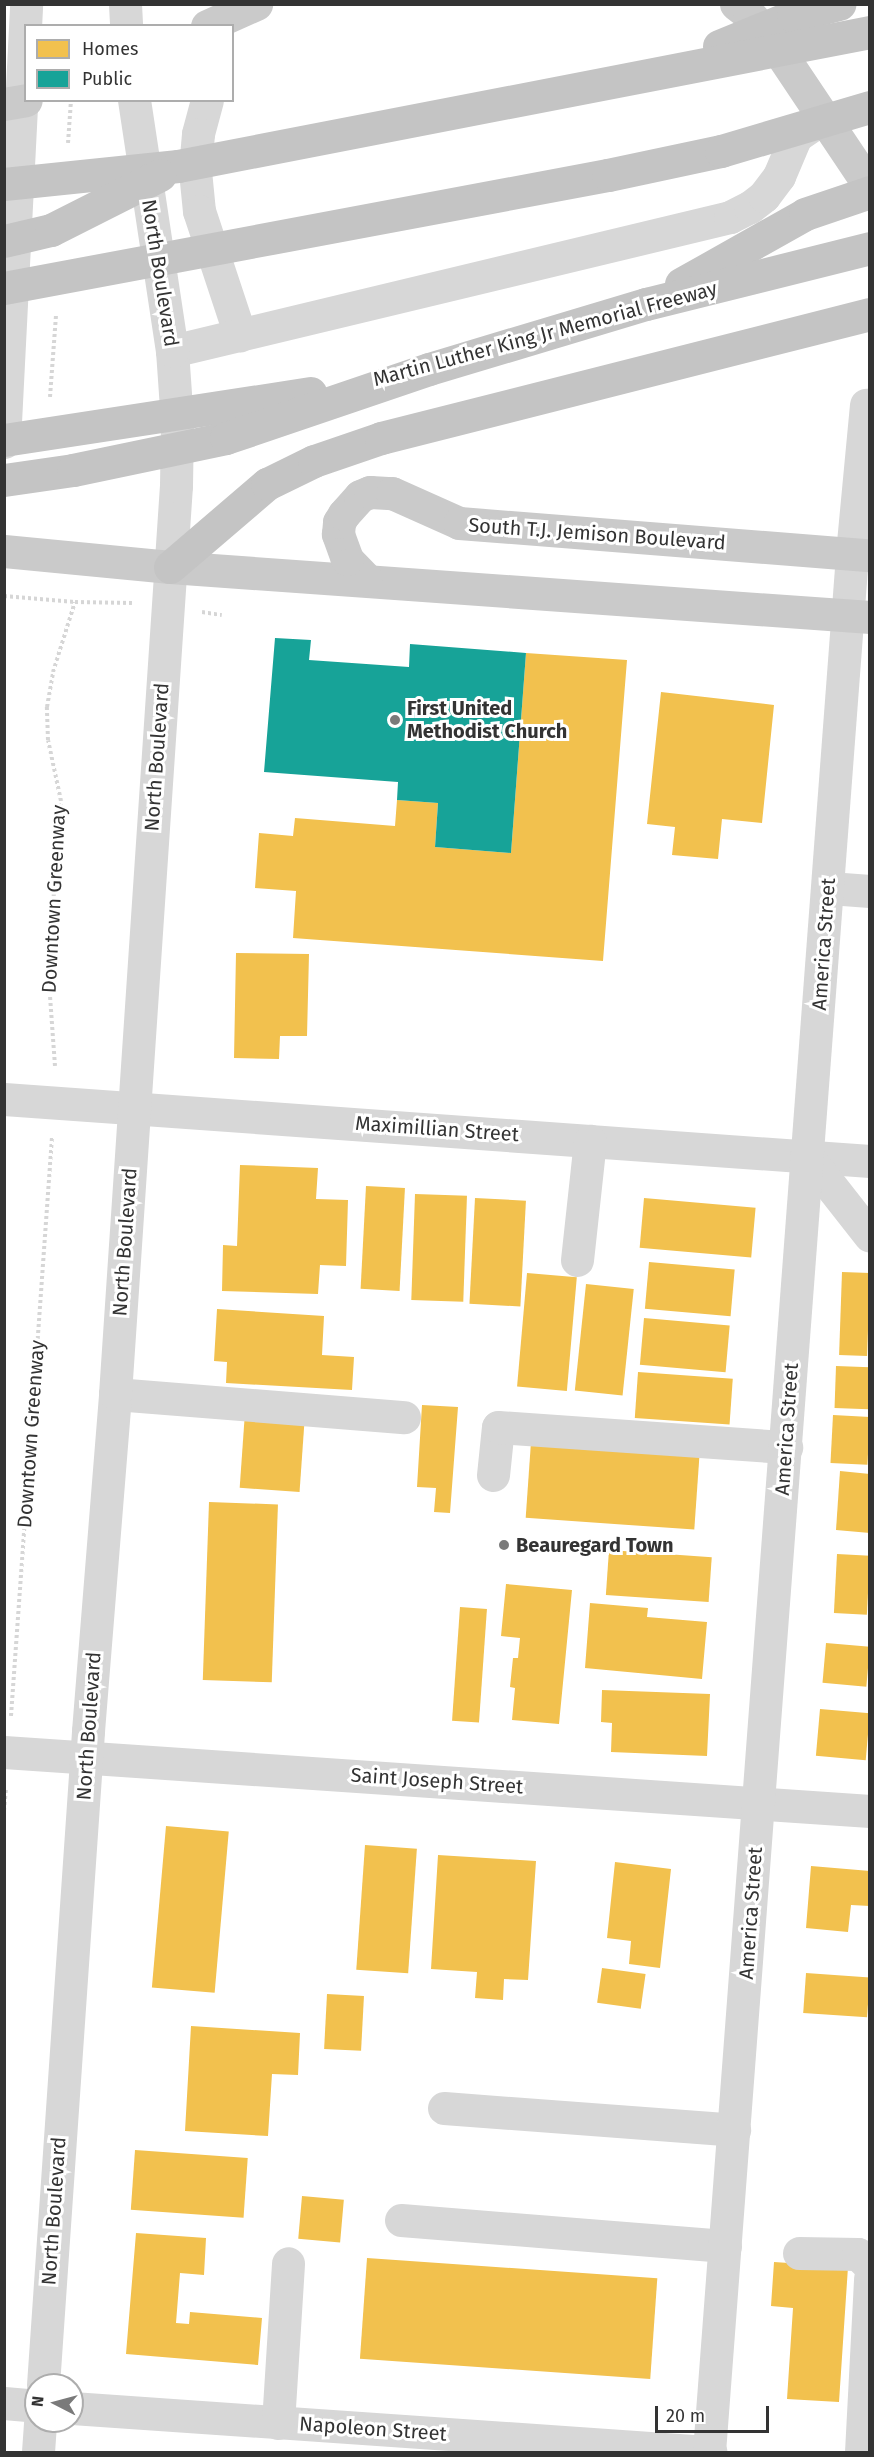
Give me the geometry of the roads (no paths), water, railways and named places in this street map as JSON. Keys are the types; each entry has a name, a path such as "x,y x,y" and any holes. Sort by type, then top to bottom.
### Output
{"highway":[{"path":"637,78 793,16 839,4"},
{"path":"4,184 178,166 870,32"},
{"path":"4,288 608,175 720,151 870,107"},
{"path":"4,241 51,230 178,166"},
{"path":"646,304 804,214 870,192"},
{"name":"Martin Luther King Jr Memorial Freeway","path":"4,441 283,398 429,369 646,304 870,249"},
{"path":"170,567 267,484 314,460 381,438 870,314"},
{"path":"4,480 73,470 226,438 429,369"}],"main road":[{"path":"736,4 749,14 771,39 870,187"},
{"path":"763,4 771,39"},
{"name":"South T.J. Jemison Boulevard","path":"366,579 347,559 338,534 339,522 344,514 360,496 370,492 392,493 459,523 861,554"},
{"path":"4,551 170,567 366,579 859,616"}],"street":[{"path":"24,24 26,4"},
{"path":"125,4 126,24"},
{"path":"4,441 17,102 24,26"},
{"name":"North Boulevard","path":"44,2373 86,1759 115,1394 170,567 177,422 172,351 134,102"},
{"path":"206,102 198,134 195,171 199,212 240,335"},
{"path":"172,351 730,217 750,207 764,196 779,176 796,136 823,118"},
{"name":"America Street","path":"709,2452 829,888 859,616 866,405"},
{"path":"829,888 870,891"},
{"name":"Maximillian Street","path":"4,1099 870,1161"},
{"path":"577,1260 590,1141"},
{"path":"808,1157 870,1236"},
{"path":"115,1394 404,1417"},
{"path":"493,1475 498,1427 786,1448"},
{"name":"Saint Joseph Street","path":"7,1739 86,1759 870,1811"},
{"path":"444,2108 734,2130"},
{"path":"401,2220 725,2246"},
{"path":"799,2253 858,2254 870,2266"},
{"path":"278,2423 288,2263"},
{"path":"861,2452 870,2278"},
{"path":"4,2403 24,2405"},
{"name":"Napoleon Street","path":"84,2409 278,2423 393,2442 709,2452"},
{"path":"38,2452 39,2433"}],"place":[{"name":"First United Methodist Church","path":"395,720"},
{"name":"Beauregard Town","path":"504,1545"}]}
